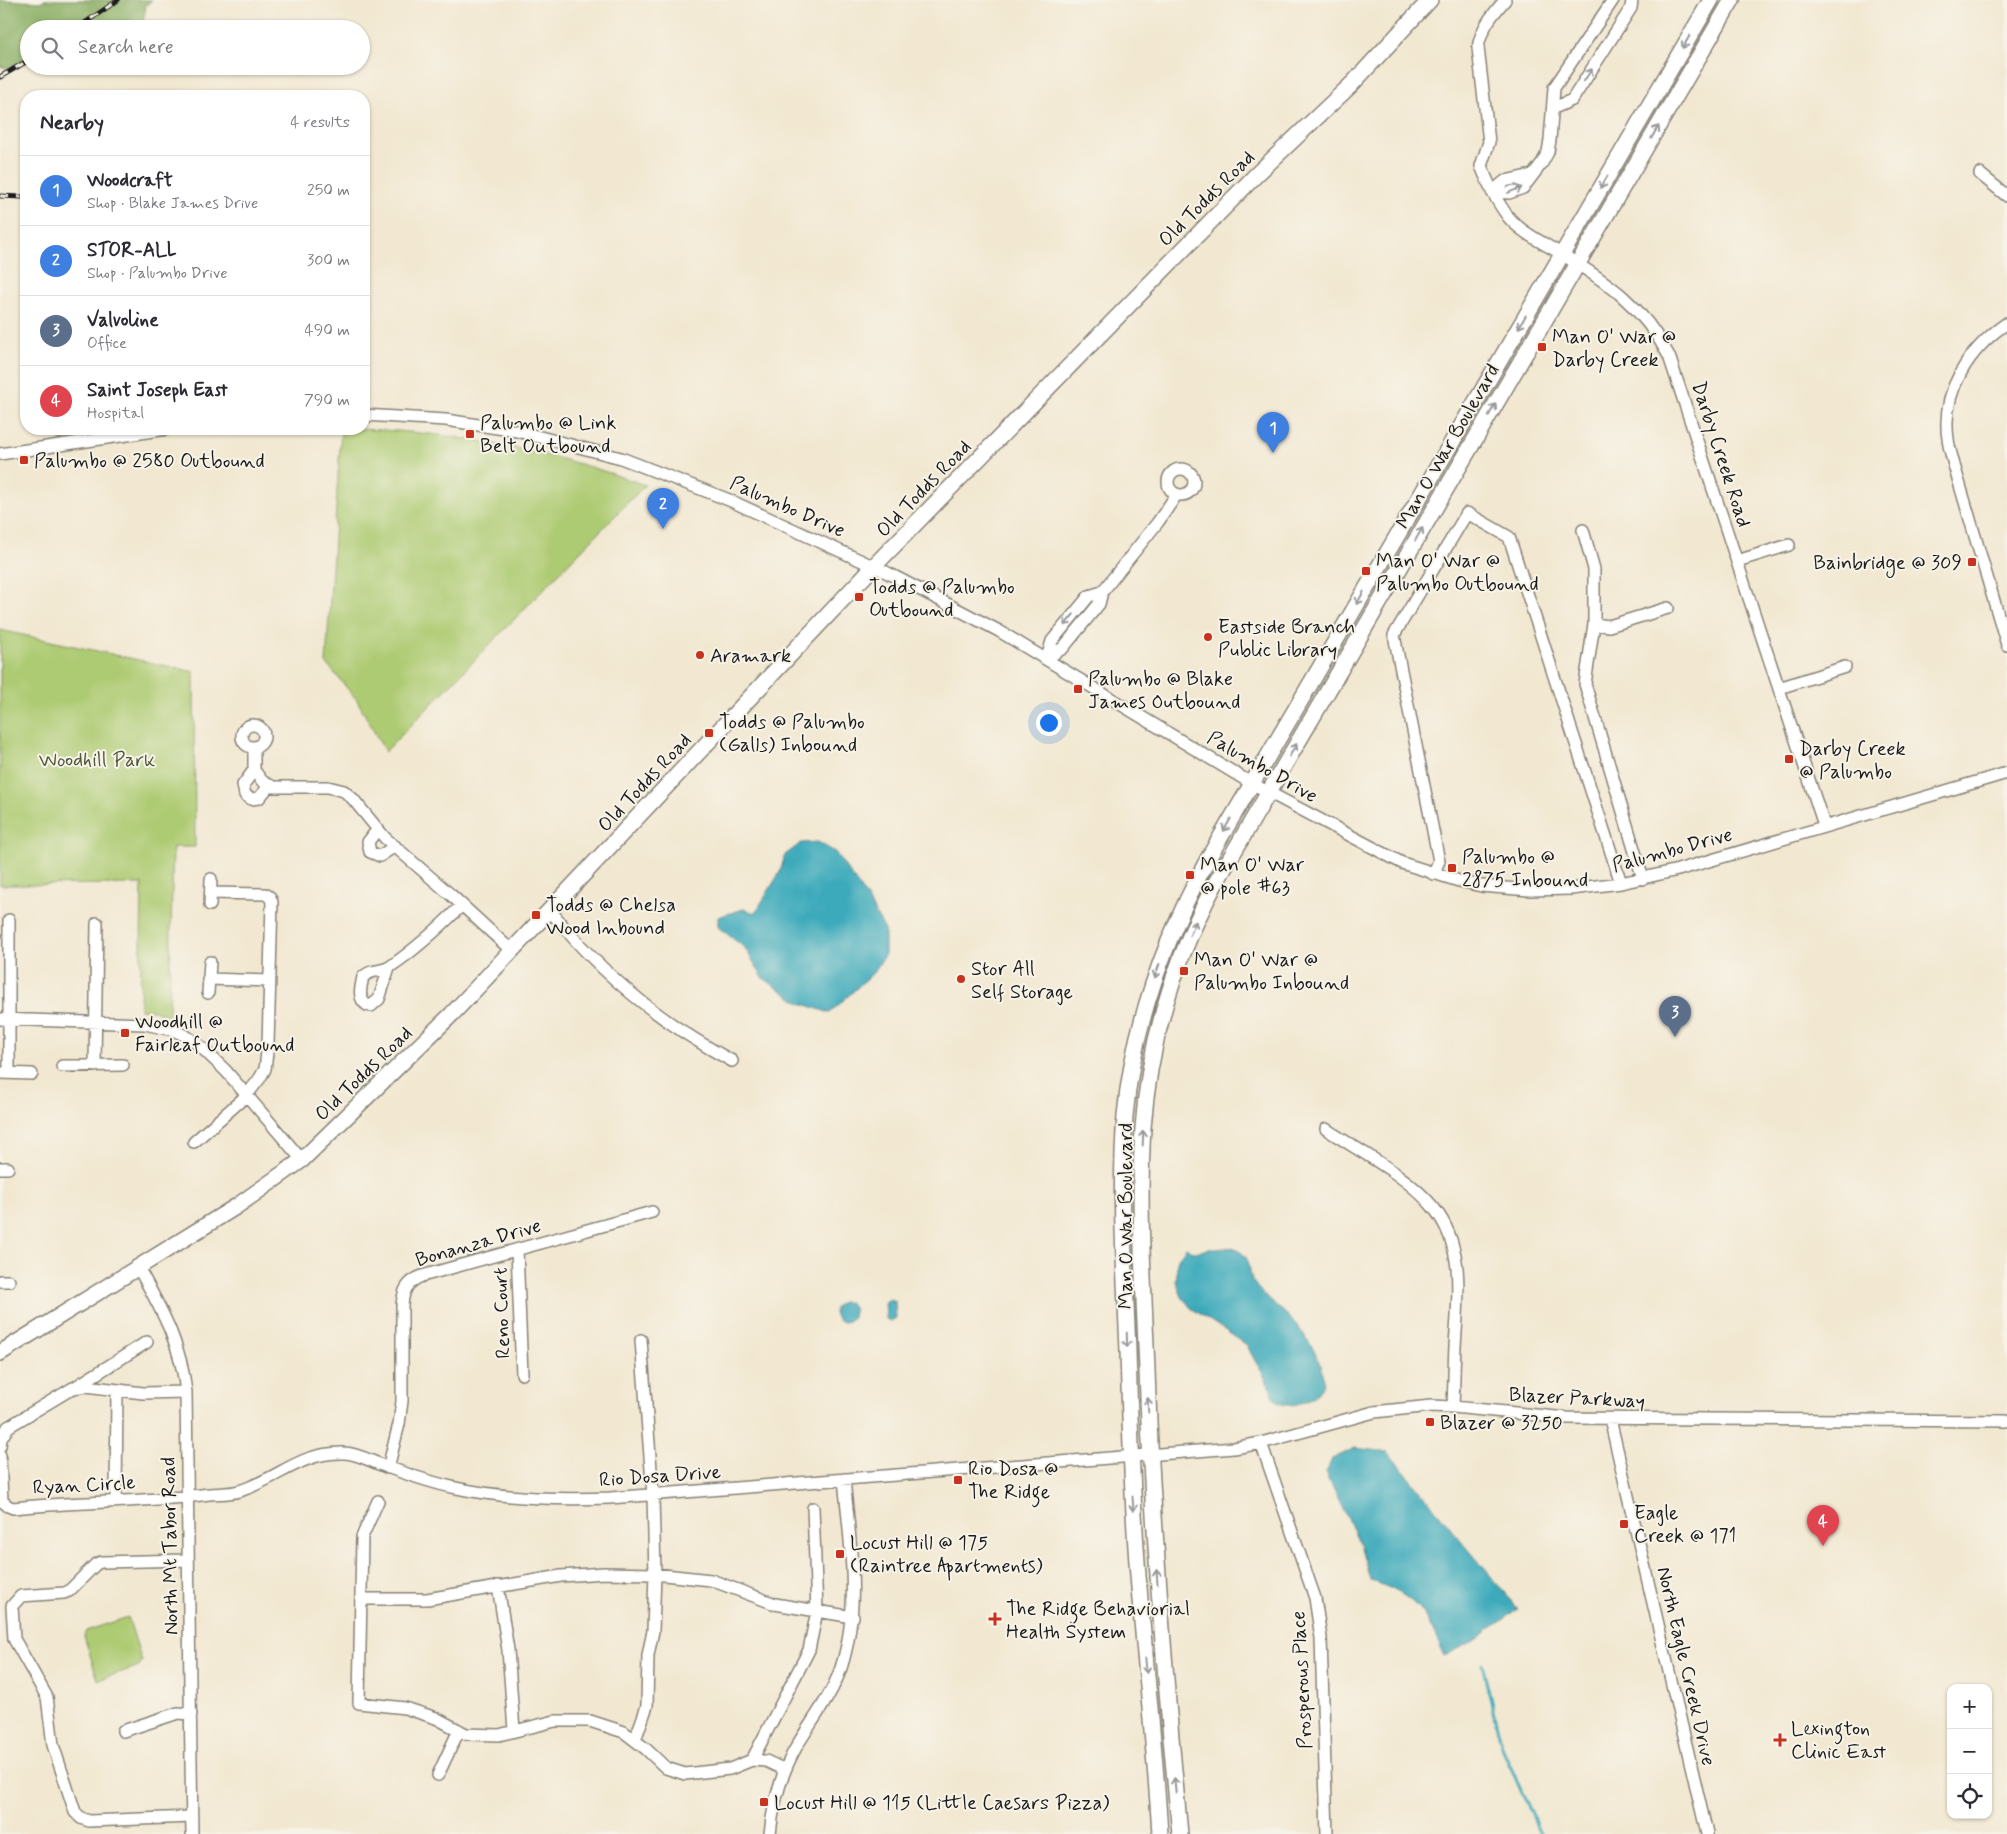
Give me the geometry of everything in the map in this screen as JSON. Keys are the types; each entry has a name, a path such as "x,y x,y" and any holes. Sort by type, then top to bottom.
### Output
{"main road":[{"name":"Old Todds Road","path":"0,1353 237,1206 302,1160 452,1014 874,566 1256,175 1352,84 1430,0"},
{"name":"Man O War Boulevard","path":"1160,1834 1137,1573 1122,1185 1126,1114 1135,1051 1150,990 1176,921 1208,857 1711,0"},
{"name":"Man O War Boulevard","path":"1180,1834 1159,1607 1150,1454 1141,1190 1143,1127 1151,1066 1170,989 1184,948 1215,884 1732,0"}],"street":[{"name":"Darby Creek Road","path":"1505,0 1485,24 1478,48 1489,142 1481,166 1499,204 1520,228 1625,297 1647,320 1663,345 1676,372 1824,826"},
{"path":"1492,192 1508,193 1523,188 1542,163 1548,152 1551,116 1554,108 1554,88 1613,0"},
{"path":"1554,108 1572,100 1632,8 1632,0"},
{"path":"1582,46 1599,58"},
{"path":"1980,174 2007,196"},
{"path":"2007,323 1982,342 1969,357 1951,394 1947,416 1948,439 1954,465 2007,644"},
{"name":"Palumbo Drive","path":"370,415 404,416 516,431 606,453 656,470 725,498 874,566 957,608 1047,658 1268,792 1402,863 1433,874 1481,886 1529,890 1578,889 1621,883 1678,870 2007,773"},
{"path":"0,454 126,435"},
{"path":"1047,658 1052,640 1089,596 1102,592 1158,522 1177,494"},
{"path":"1433,874 1438,861 1394,635 1467,513 1509,537 1621,883"},
{"path":"1583,530 1594,569 1594,624 1585,684 1643,878"},
{"path":"1738,561 1789,545"},
{"path":"1594,624 1609,626 1668,608"},
{"path":"1779,688 1845,667"},
{"path":"254,747 254,770 259,778 270,785 280,788 338,788 353,799 377,830 512,951"},
{"path":"254,770 243,785 245,795 251,799 259,798 270,785"},
{"path":"377,830 368,842 370,852 380,856 395,846"},
{"path":"210,906 211,878"},
{"path":"194,1142 246,1096 260,1078 267,1060 273,909 270,897 258,893 211,893"},
{"path":"389,968 462,906"},
{"path":"550,910 585,952 634,997 714,1052 732,1061"},
{"path":"9,920 5,1073 32,1074"},
{"path":"95,1066 97,923"},
{"path":"208,993 210,962"},
{"path":"208,979 269,980"},
{"path":"5,1019 145,1024 173,1030 186,1036 212,1057 302,1160"},
{"path":"62,1066 123,1065"},
{"path":"1326,1129 1393,1172 1421,1194 1434,1207 1444,1225 1455,1254 1459,1284 1453,1407"},
{"name":"Bonanza Drive","path":"388,1468 399,1424 402,1401 402,1306 403,1291 408,1284 422,1276 652,1212"},
{"name":"Reno Court","path":"517,1250 522,1374"},
{"name":"North Mt Tabor Road","path":"138,1267 173,1333 184,1374 186,1392 192,1834"},
{"path":"635,1740 647,1706 648,1655 653,1631 655,1574 653,1495 641,1340"},
{"path":"0,1446 1,1439 8,1427 147,1342"},
{"path":"73,1388 86,1386 143,1393 186,1392"},
{"path":"116,1500 117,1391"},
{"name":"Blazer Parkway","path":"1150,1454 1212,1450 1262,1443 1374,1412 1410,1407 1453,1407 1538,1416 1610,1419 2007,1422"},
{"name":"North Eagle Creek Drive","path":"1610,1419 1707,1834"},
{"name":"Prosperous Place","path":"1262,1443 1309,1580 1318,1614 1321,1638 1327,1834"},
{"name":"Rio Dosa Drive","path":"187,1498 238,1492 269,1479 304,1459 324,1453 347,1453 388,1468 455,1488 532,1499 600,1499 1150,1454"},
{"name":"Ryan Circle","path":"0,1455 2,1501 13,1508 116,1500 187,1498"},
{"path":"770,1834 775,1803 785,1770 797,1745 819,1711 840,1669 853,1617 852,1571 844,1479"},
{"path":"378,1501 362,1537 359,1703 406,1708 436,1718 466,1734 499,1735 555,1721 590,1721 624,1732 666,1768 685,1774 730,1769 752,1760 766,1760 785,1770"},
{"path":"752,1760 809,1650 817,1611 813,1508"},
{"path":"188,1560 101,1562 96,1564 69,1591 21,1596 12,1606 12,1616 14,1639 48,1697 53,1745 74,1812 81,1818 89,1821 192,1817"},
{"path":"361,1599 427,1599 560,1576 604,1573 655,1574 711,1580 775,1604 853,1617"},
{"path":"498,1586 508,1650 514,1730"},
{"path":"123,1731 178,1713 190,1714"},
{"path":"438,1775 459,1730"}],"green space":[{"path":"0,0 39,2 46,0 152,0 146,6 144,20 20,20 20,63 7,68 0,66"},
{"path":"370,430 457,437 571,461 645,485 385,752 357,700 326,663 341,435 370,435"},
{"name":"Woodhill Park","path":"0,630 194,672 195,847 173,847 169,1016 154,1010 140,1009 142,884 0,885"},
{"path":"128,1617 142,1661 139,1666 98,1680 84,1636 86,1631"}],"water":[{"path":"818,842 835,852 865,895 885,930 885,954 875,971 830,1013 800,1003 763,978 745,948 718,927 718,917 743,909 755,913 780,872 785,855 801,843"},
{"path":"1186,1247 1193,1252 1226,1247 1233,1248 1244,1255 1254,1283 1298,1327 1318,1358 1323,1373 1323,1380 1316,1395 1306,1401 1293,1405 1278,1402 1247,1345 1191,1308 1182,1297 1176,1281 1177,1261"},
{"path":"890,1299 895,1301 896,1318 891,1321 886,1319 885,1302"},
{"path":"844,1302 851,1305 854,1312 851,1319 844,1322 837,1319 834,1312 837,1305"},
{"path":"1355,1448 1388,1452 1518,1609 1474,1641 1444,1656 1431,1627 1418,1607 1399,1593 1370,1580 1360,1544 1326,1473 1332,1459"}],"waterway":[{"path":"1482,1664 1502,1747 1540,1834"}],"railway":[{"path":"89,20 118,0"},
{"path":"0,77 20,65"},
{"path":"0,196 20,197"}],"place":[{"name":"Man O' War @ Darby Creek","path":"1542,347"},
{"name":"Palumbo @ Link Belt Outbound","path":"470,434"},
{"name":"Woodcraft","path":"1273,453"},
{"name":"Palumbo @ 2580 Outbound","path":"24,460"},
{"name":"STOR-ALL","path":"663,529"},
{"name":"Bainbridge @ 309","path":"1972,562"},
{"name":"Man O' War @ Palumbo Outbound","path":"1366,571"},
{"name":"Todds @ Palumbo Outbound","path":"859,597"},
{"name":"Eastside Branch Public Library","path":"1208,637"},
{"name":"Aramark","path":"700,655"},
{"name":"Palumbo @ Blake James Outbound","path":"1078,689"},
{"name":"Todds @ Palumbo (Galls) Inbound","path":"709,733"},
{"name":"Darby Creek @ Palumbo","path":"1789,759"},
{"name":"Palumbo @ 2875 Inbound","path":"1452,868"},
{"name":"Man O' War @ pole #63","path":"1190,875"},
{"name":"Todds @ Chelsa Wood Inbound","path":"536,915"},
{"name":"Man O' War @ Palumbo Inbound","path":"1184,971"},
{"name":"Stor All Self Storage","path":"961,979"},
{"name":"Woodhill @ Fairleaf Outbound","path":"125,1033"},
{"name":"Valvoline","path":"1675,1037"},
{"name":"Blazer @ 3250","path":"1430,1422"},
{"name":"Rio Dosa @ The Ridge","path":"958,1480"},
{"name":"Eagle Creek @ 171","path":"1624,1524"},
{"name":"Saint Joseph East","path":"1823,1546"},
{"name":"Locust Hill @ 175 (Raintree Apartments)","path":"840,1554"},
{"name":"The Ridge Behaviorial Health System","path":"995,1619"},
{"name":"Lexington Clinic East","path":"1780,1740"},
{"name":"Locust Hill @ 115 (Little Caesars Pizza)","path":"764,1802"}]}
